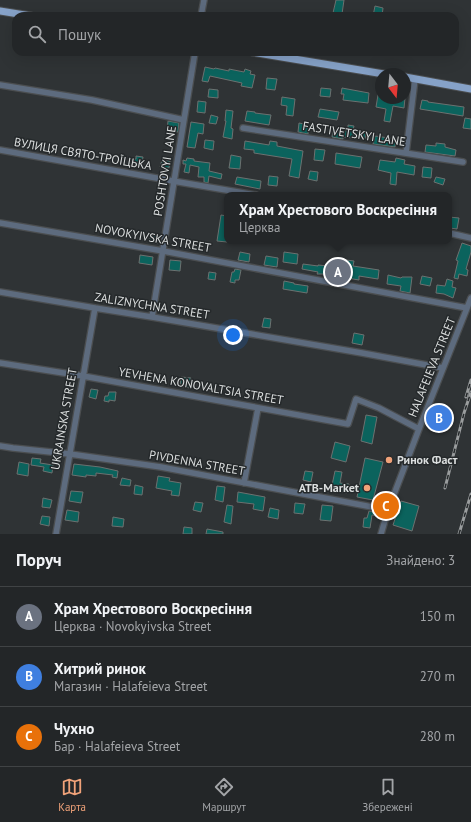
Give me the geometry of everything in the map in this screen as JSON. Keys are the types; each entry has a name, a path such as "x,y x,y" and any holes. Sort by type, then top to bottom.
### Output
{"main road":[{"path":"0,11 12,13"},
{"path":"276,56 375,72"},
{"path":"411,78 471,89"}],"street":[{"path":"202,12 204,0"},
{"name":"POSHTOVYI LANE","path":"152,317 194,56"},
{"path":"406,153 415,79"},
{"path":"0,85 92,100 184,120"},
{"name":"FASTIVETSKYI LANE","path":"243,128 463,162"},
{"name":"ВУЛИЦЯ СВЯТО-ТРОЇЦЬКА","path":"0,150 173,182 237,192"},
{"name":"NOVOKYIVSKA STREET","path":"0,223 163,251 467,308"},
{"path":"452,234 471,238"},
{"name":"ZALIZNYCHNA STREET","path":"0,292 443,368"},
{"name":"HALAFEIEVA STREET","path":"381,534 388,510 471,298"},
{"name":"UKRAINSKA STREET","path":"56,534 94,308"},
{"name":"YEVHENA KONOVALTSIA STREET","path":"0,363 83,376 348,424 356,399 379,408 419,429"},
{"path":"244,483 258,408"},
{"name":"PIVDENNA STREET","path":"0,446 161,467 388,510"}],"building":[{"path":"336,0 344,0 342,12 333,12"},
{"path":"375,6 383,8 382,12 374,12"},
{"path":"205,67 229,71 229,69 244,72 245,69 251,71 250,74 255,75 252,88 241,86 242,83 210,76 208,82 202,81"},
{"path":"267,78 277,79 275,90 266,89"},
{"path":"321,88 331,89 330,97 320,96"},
{"path":"342,88 369,93 368,103 343,100 344,94 341,94"},
{"path":"209,89 218,90 218,98 208,97"},
{"path":"282,97 295,99 293,116 286,115 287,106 281,105"},
{"path":"422,100 464,107 463,116 420,109"},
{"path":"198,101 206,102 205,113 197,112"},
{"path":"376,104 404,104 404,108 393,106 390,122 384,121 386,109 376,107"},
{"path":"320,109 339,112 337,120 318,117"},
{"path":"226,110 233,111 231,128 233,129 232,139 223,137 226,121"},
{"path":"247,111 271,115 269,125 245,121"},
{"path":"211,115 218,117 216,124 209,123"},
{"path":"465,118 471,119 471,129 463,128"},
{"path":"168,121 179,123 178,132 167,131"},
{"path":"191,122 204,124 203,134 198,133 195,148 187,147"},
{"path":"299,123 309,125 308,134 298,132"},
{"path":"348,125 354,126 353,130 366,132 365,139 343,137 343,139 332,137 333,130 348,131"},
{"path":"375,136 396,139 395,147 373,144"},
{"path":"205,140 214,141 213,150 204,148"},
{"path":"245,141 269,145 270,141 277,142 277,146 303,151 299,178 289,176 292,159 254,153 254,150 244,149"},
{"path":"436,143 445,144 445,147 456,150 455,156 425,152 426,145 436,146"},
{"path":"315,149 325,150 323,161 314,160"},
{"path":"336,153 362,157 360,168 335,164"},
{"path":"231,155 241,157 240,169 229,168"},
{"path":"136,156 143,157 142,165 132,163 132,158 136,159"},
{"path":"187,158 194,159 194,161 210,163 209,171 222,174 221,179 209,176 208,183 204,182 204,177 198,177 199,167 190,165 189,173 184,172 186,164 183,164 183,160 186,161"},
{"path":"396,158 405,160 404,164 415,166 414,175 397,172 396,185 390,184 391,173 378,170 380,160 395,162"},
{"path":"162,160 170,161 169,168 160,167"},
{"path":"423,167 432,168 431,178 422,177"},
{"path":"310,171 318,172 317,181 308,179"},
{"path":"269,176 278,177 277,186 268,185"},
{"path":"237,177 261,181 260,189 235,184"},
{"path":"436,177 445,179 443,185 434,182"},
{"path":"221,215 224,216 224,242 217,241"},
{"path":"452,217 459,218 457,229 452,228"},
{"path":"151,235 159,236 158,243 149,242"},
{"path":"462,243 471,246 471,252 466,269 468,270 467,276 459,274 458,279 454,278 458,261 456,260"},
{"path":"240,252 250,254 249,262 238,260"},
{"path":"284,252 298,254 297,264 283,262"},
{"path":"140,255 153,257 152,265 139,263"},
{"path":"266,256 278,258 277,267 264,265"},
{"path":"339,259 354,261 353,266 379,270 378,279 359,276 359,280 326,274 317,274 318,272 302,269 303,264 338,267"},
{"path":"170,260 181,261 180,271 169,270"},
{"path":"235,269 241,270 239,280 235,280 235,283 230,282 232,272 234,272"},
{"path":"209,272 216,273 215,280 208,279"},
{"path":"388,275 401,278 412,277 410,293 400,291 401,286 387,284"},
{"path":"422,276 432,278 430,286 420,284"},
{"path":"447,279 453,281 452,287 456,288 453,298 444,294 436,293 437,285 445,286"},
{"path":"284,281 308,286 307,293 283,289"},
{"path":"264,318 271,319 270,328 262,327"},
{"path":"354,333 364,335 362,345 352,343"},
{"path":"181,377 191,378 190,388 180,386"},
{"path":"91,389 98,390 96,399 89,397"},
{"path":"109,392 116,392 115,401 104,401 105,396 108,396"},
{"path":"366,415 377,417 372,444 361,441"},
{"path":"335,442 350,446 346,462 331,458"},
{"path":"32,458 41,459 40,463 53,465 52,473 43,471 44,467 31,465"},
{"name":"ATB-Market","path":"365,458 383,462 373,500 357,497"},
{"path":"19,462 29,464 28,476 17,474"},
{"path":"74,464 118,471 117,478 112,477 113,475 96,473 96,476 86,475 86,477 72,475"},
{"path":"305,471 313,472 311,482 303,480"},
{"path":"335,471 342,472 340,483 349,484 347,493 331,490"},
{"path":"158,476 170,478 169,481 181,483 179,496 171,495 172,491 156,488"},
{"path":"122,478 131,480 130,486 120,485"},
{"path":"135,485 143,487 142,495 134,494"},
{"path":"217,486 225,487 223,502 215,500"},
{"path":"71,491 83,492 81,503 69,501"},
{"path":"238,492 265,497 263,511 253,509 254,504 237,502"},
{"path":"43,498 52,500 50,508 42,507"},
{"path":"401,501 419,506 412,531 393,525"},
{"path":"195,502 203,503 201,512 193,510"},
{"path":"295,503 305,504 303,514 294,513"},
{"path":"227,505 233,506 231,524 224,522"},
{"path":"322,505 333,506 331,521 320,520"},
{"path":"270,508 279,510 278,519 268,517"},
{"path":"67,510 79,512 78,522 65,520"},
{"path":"369,511 379,513 379,516 372,515 370,528 363,527 364,518 367,518"},
{"path":"42,516 50,517 49,526 40,524"},
{"path":"113,517 124,519 123,527 112,526"},
{"path":"184,527 192,528 192,534 183,534"},
{"path":"207,529 223,532 223,534 206,534"}],"railway":[{"path":"466,397 471,380"},
{"path":"445,488 464,413 471,392"},
{"path":"459,534 471,494"}],"place":[{"name":"Храм Хрестового Воскресіння","path":"338,272"},
{"name":"Хитрий ринок","path":"439,418"},
{"name":"Ринок Фаст","path":"389,460"},
{"name":"ATB-Market","path":"367,488"},
{"name":"Чухно","path":"386,506"}]}
